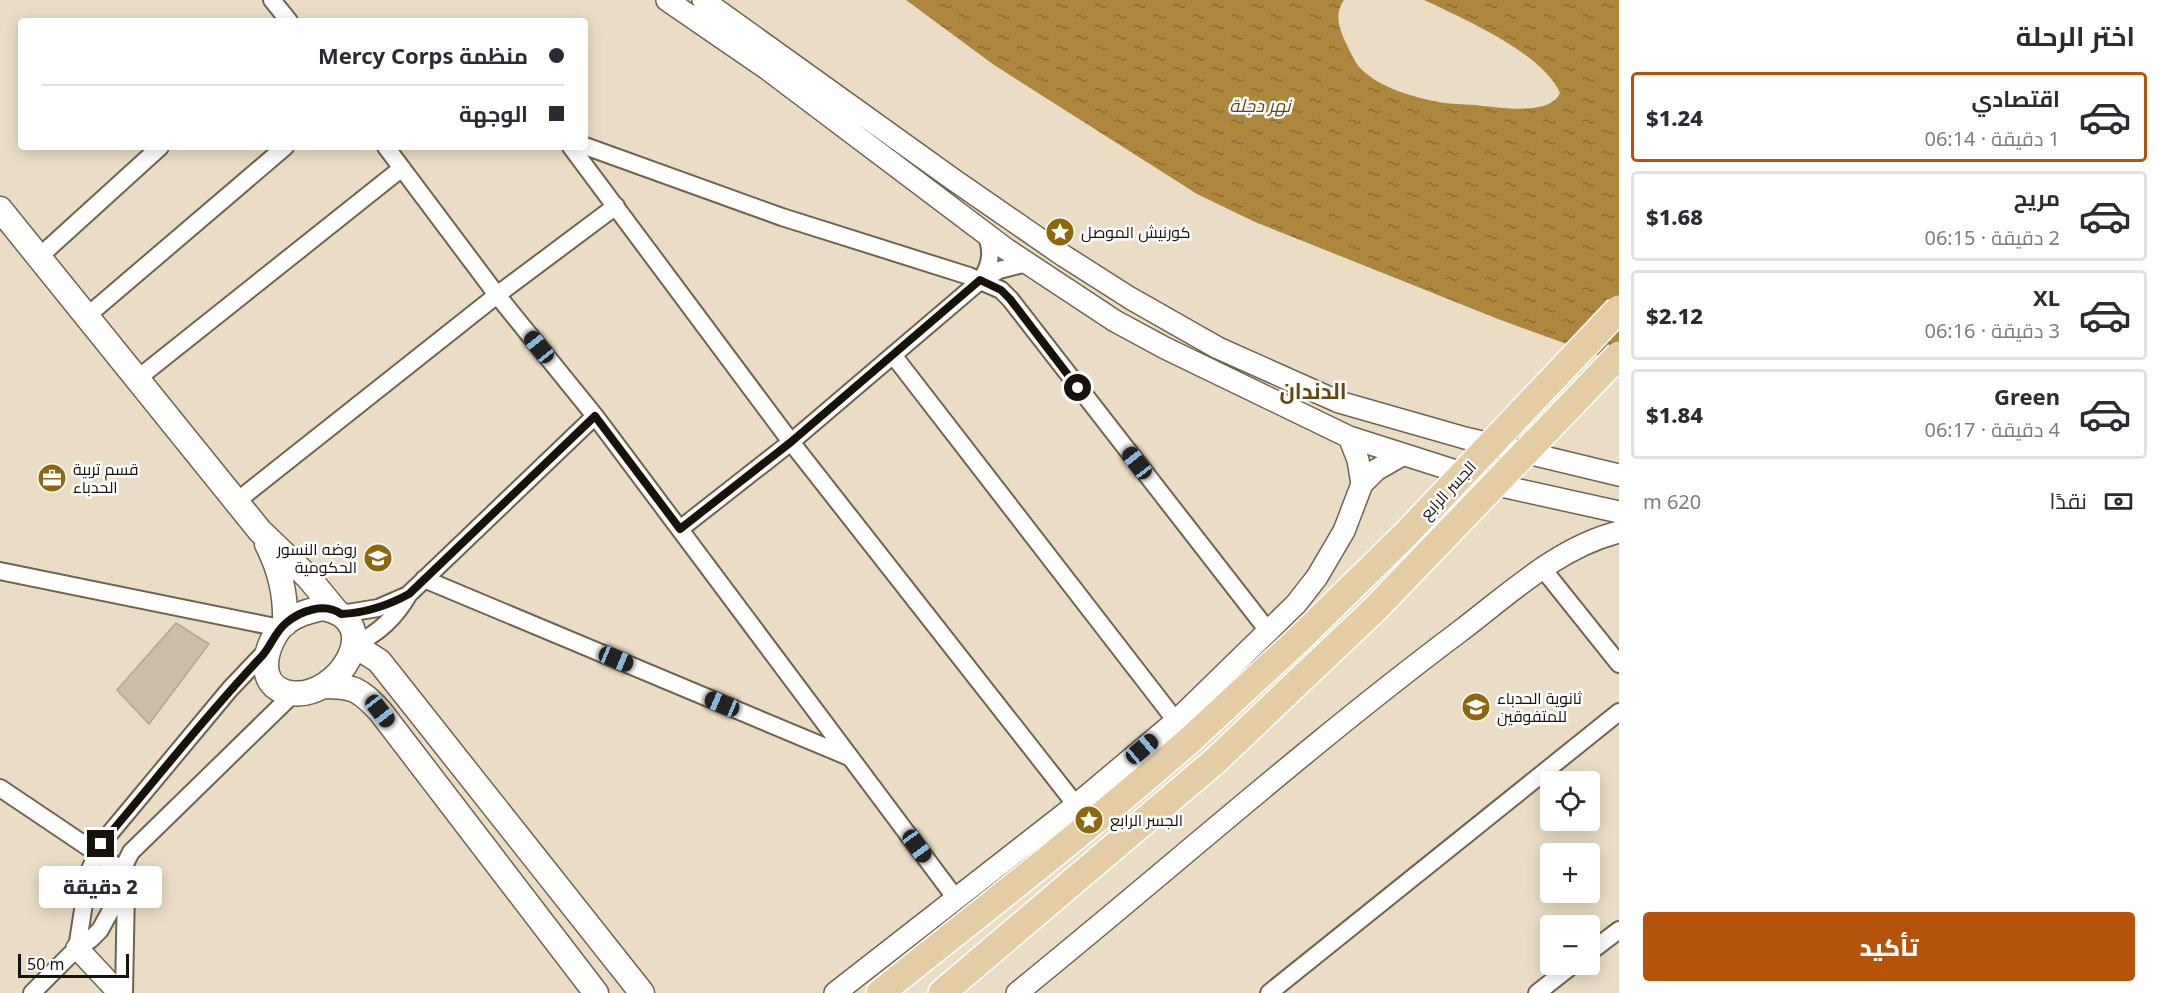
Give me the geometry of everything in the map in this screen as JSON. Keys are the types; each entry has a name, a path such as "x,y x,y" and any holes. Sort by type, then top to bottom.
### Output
{"main road":[{"path":"0,209 260,531 308,577 347,619 354,631 354,645 346,665 336,677 308,692 293,694 277,687 266,670 268,649 283,626 297,615 310,610 323,608 339,613"},
{"name":"الجسر الرابع","path":"880,993 1115,805 1184,729 1299,639 1406,534 1619,309"},
{"name":"الجسر الرابع","path":"942,993 1215,761 1376,608 1619,355"},
{"path":"260,531 278,566 283,585 283,626"},
{"path":"354,645 379,661 642,993"},
{"path":"323,686 344,686 363,693 380,711 596,993"}],"street":[{"path":"272,0 287,18"},
{"path":"667,0 766,68 986,234 1115,321 1165,348 1349,436 1506,487 1618,517"},
{"path":"703,0 1064,256 1130,298 1218,348 1339,402 1466,438 1619,475"},
{"path":"588,147 782,218 980,280 1001,290 1269,632"},
{"path":"39,257 157,150"},
{"path":"87,316 281,150"},
{"path":"389,150 497,295 595,416 957,900"},
{"path":"573,150 791,442 1076,806"},
{"path":"137,379 402,168"},
{"path":"237,501 497,295 616,206"},
{"path":"980,280 990,263 991,252 986,234"},
{"path":"680,529 791,442 980,280 999,270 1027,263"},
{"path":"892,355 1184,729"},
{"path":"354,645 371,637 387,625 409,594 595,416"},
{"path":"1349,436 1358,460 1362,484"},
{"path":"836,993 1076,806 1184,729 1307,590 1327,562 1344,531 1362,484 1376,470 1402,455"},
{"path":"1024,991 1406,671 1543,568 1618,517"},
{"path":"1543,568 1619,664"},
{"path":"0,571 283,626"},
{"path":"424,579 850,757"},
{"path":"339,613 378,608 409,594"},
{"path":"77,948 89,872 101,844 230,689 268,649"},
{"path":"32,993 77,948 90,940 106,920 122,870 131,852 293,694"},
{"path":"1269,993 1619,712"},
{"path":"0,788 122,870 126,888 124,993"},
{"path":"1600,944 1619,930"},
{"path":"77,948 119,993"},
{"path":"1537,993 1560,975"}],"water":[{"name":"نهر دجلة","path":"906,0 1344,0 1338,19 1344,39 1359,67 1379,82 1408,94 1438,102 1522,109 1545,105 1554,100 1560,93 1551,78 1537,64 1500,38 1424,0 1619,0 1619,363 1498,319 1255,222 1197,194 994,65"}],"building":[{"path":"176,623 209,644 149,724 117,690"}],"place":[{"name":"كورنيش الموصل","path":"1060,232"},
{"name":"قسم تربية الحدباء","path":"52,478"},
{"name":"روضه النسور الحكومية","path":"378,558"},
{"name":"ثانوية الحدباء للمتفوقين","path":"1476,707"},
{"name":"الجسر الرابع","path":"1089,820"}],"district":[{"name":"الدندان","path":"1313,391"}],"route":[{"path":"101,844 230,689 268,649 280,628 297,615 310,610 323,608 341,614 354,614 378,608 409,594 595,416 680,529 791,442 980,280 1001,290 1010,299 1078,388"}]}
